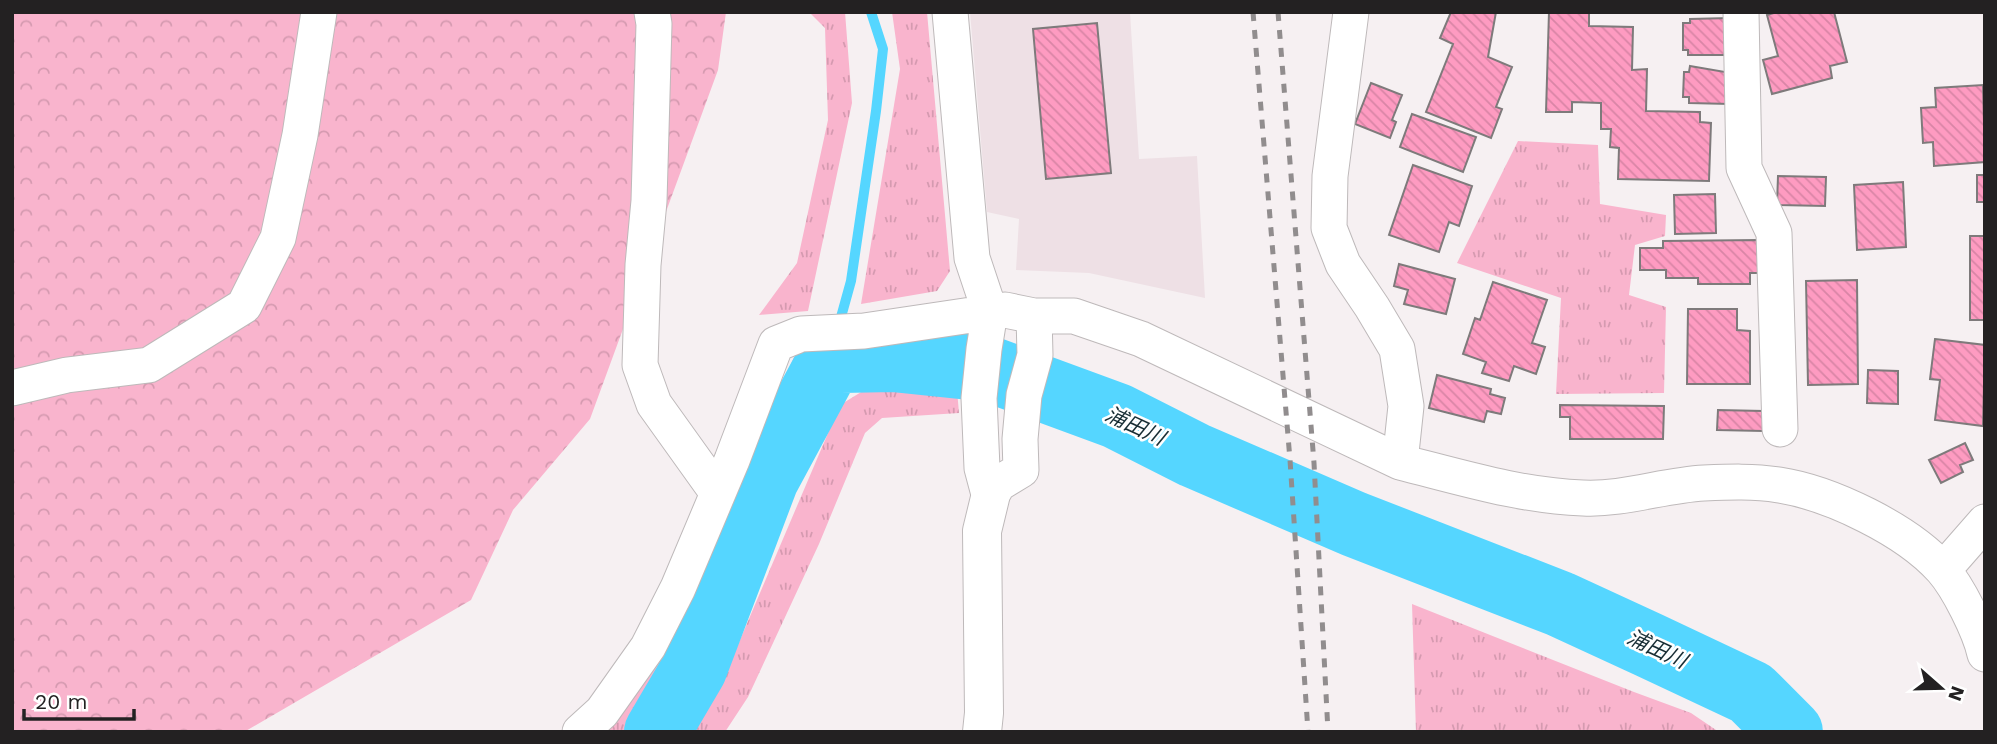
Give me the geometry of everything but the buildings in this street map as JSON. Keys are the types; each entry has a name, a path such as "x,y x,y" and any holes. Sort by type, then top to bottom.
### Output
{"street":[{"path":"12,388 67,375 149,365 244,306 278,238 300,135 320,12"},
{"path":"652,12 654,24 649,201 643,265 640,365 654,404 717,492"},
{"path":"950,12 972,258 990,312 979,398 982,468 990,498"},
{"path":"1351,12 1330,176 1328,228 1343,264 1396,349 1406,406 1400,462"},
{"path":"1741,12 1744,169 1774,233 1780,429"},
{"path":"580,732 602,712 648,647 678,588 732,460 776,344 802,334 864,331 1005,310 1034,316 1074,316 1142,339 1400,462 1524,491 1548,496 1586,498 1627,495 1701,483 1780,485 1828,499 1875,521 1914,544 1943,570 1966,608 1985,654"},
{"path":"982,732 982,531 990,498 998,484 1021,470 1020,439 1024,395 1035,355 1034,316"},
{"path":"1943,570 1985,522"}],"shaded area":[{"path":"970,12 1130,12 1139,159 1197,156 1205,298 1089,273 1016,270 1019,219 987,212"}],"green space":[{"path":"12,12 726,12 718,70 590,419 513,510 471,600 244,732 12,732"},
{"path":"809,12 845,12 852,103 808,311 759,315 797,263 828,120 825,28"},
{"path":"892,12 927,12 950,271 937,291 861,304 900,69"},
{"path":"1518,141 1598,145 1600,204 1666,215 1665,236 1635,245 1629,295 1666,307 1664,393 1556,394 1561,298 1457,263"},
{"path":"822,351 776,421 677,675 635,732 608,732 644,684 712,550 794,357"},
{"path":"871,386 957,390 959,413 882,418 865,433 819,544 748,697 725,732 689,732 717,694 840,405"},
{"path":"1412,604 1691,713 1719,732 1416,732"}],"waterway":[{"path":"828,364 851,281 876,111 883,49 871,12"},
{"name":"浦田川","path":"657,732 694,669 766,479 828,364 841,360 893,359 989,369 1117,416 1194,455 1354,524 1560,604 1649,645 1751,693 1790,732"}],"railway":[{"path":"1253,12 1290,460 1308,732"},
{"path":"1278,12 1314,463 1328,732"}]}
